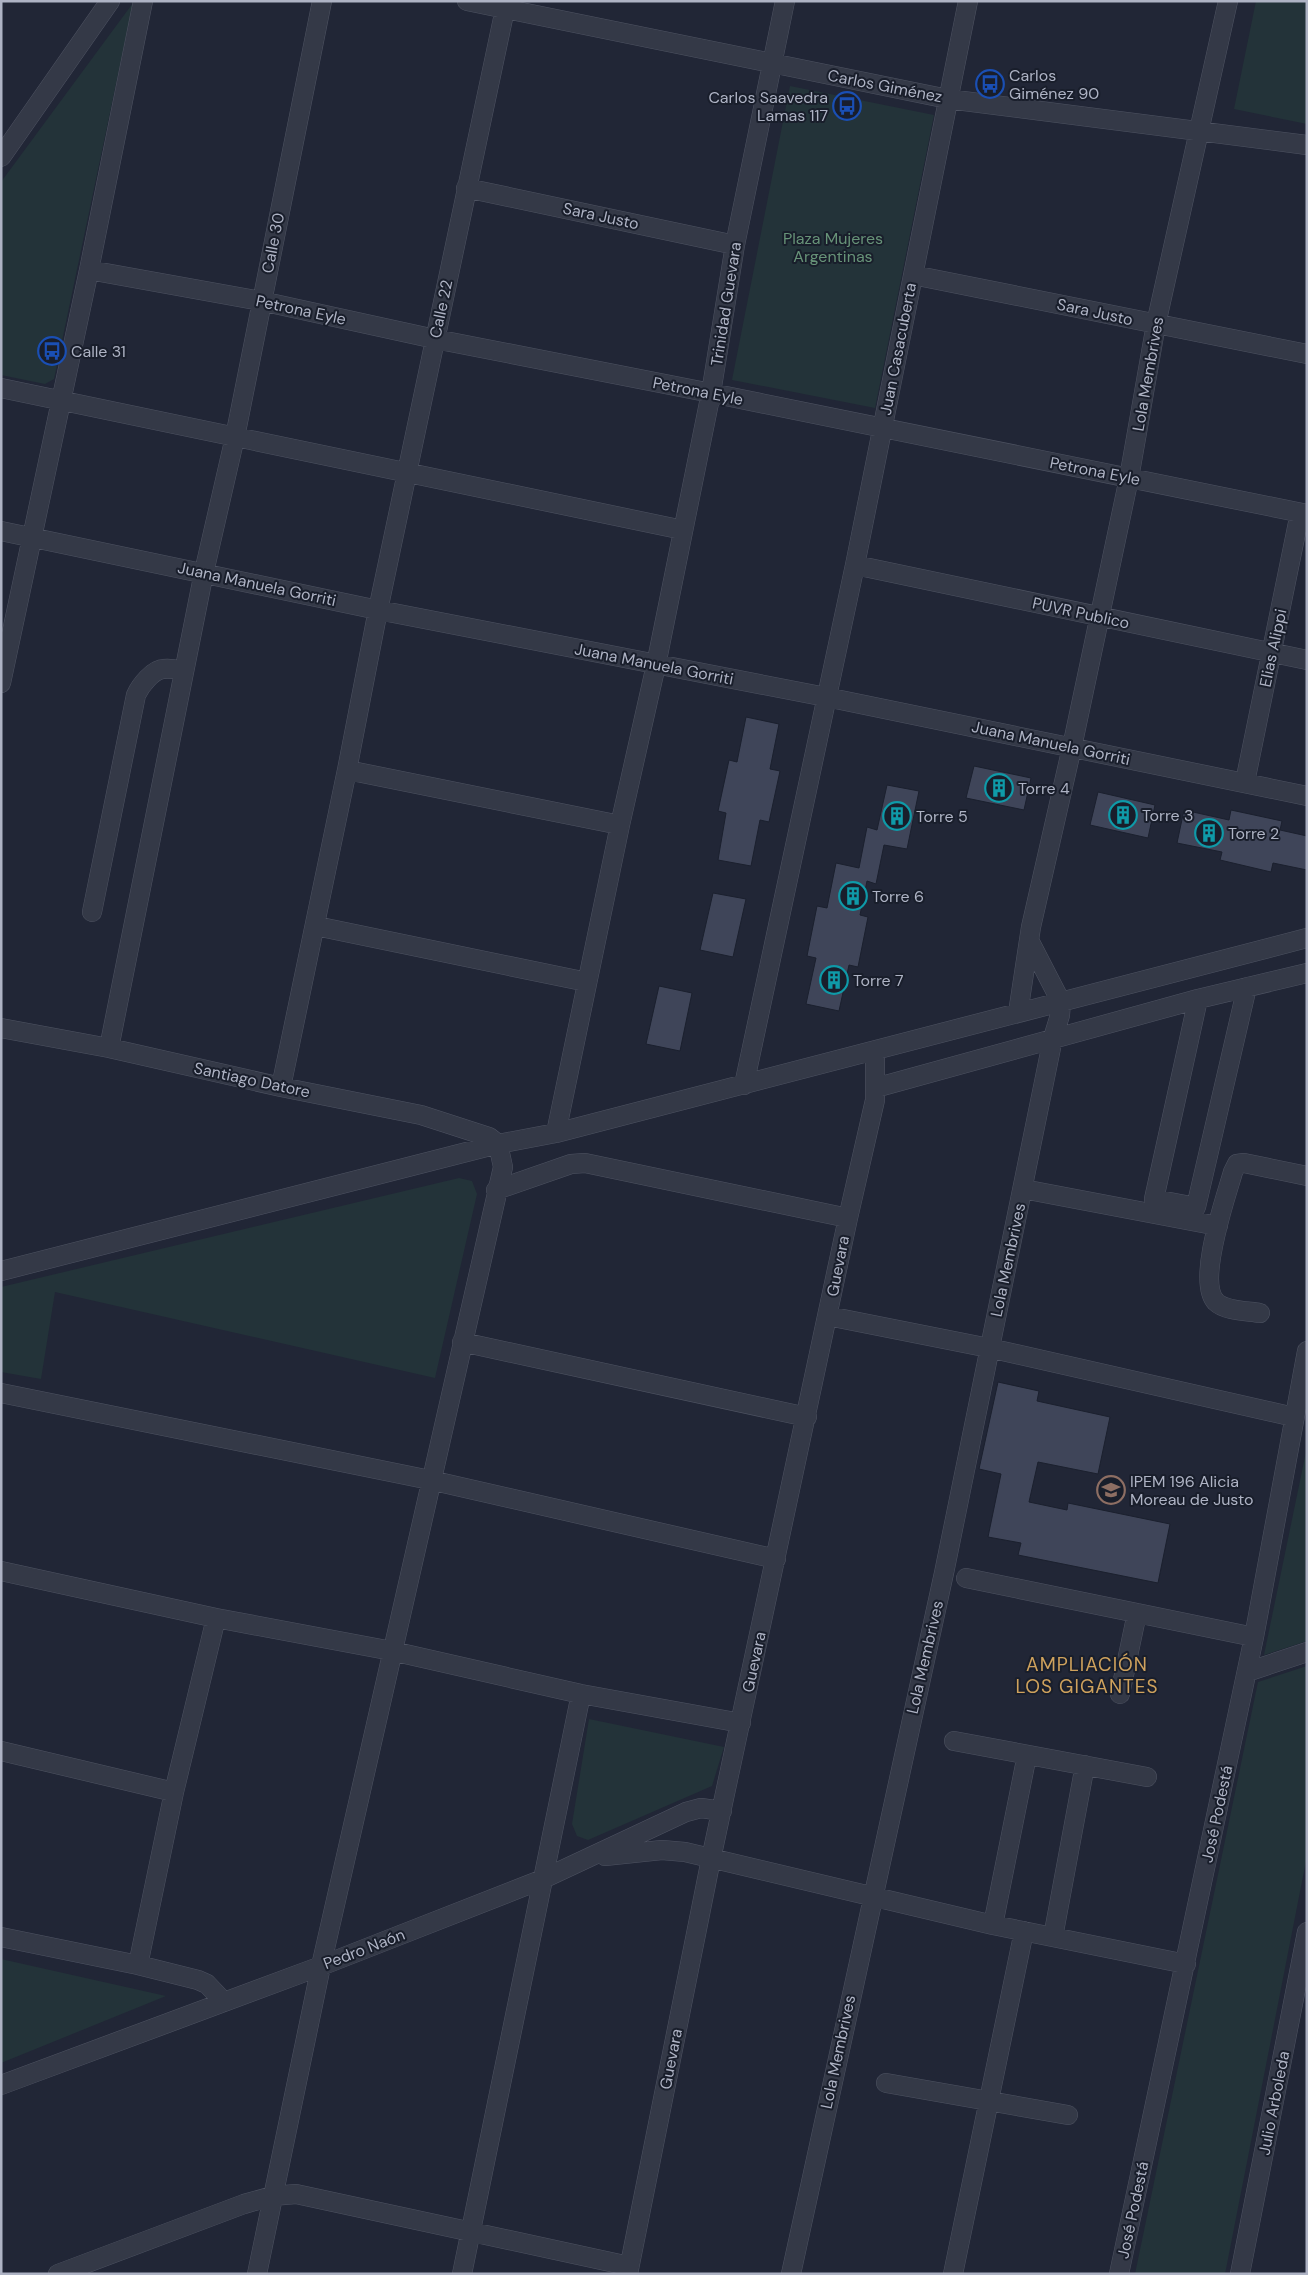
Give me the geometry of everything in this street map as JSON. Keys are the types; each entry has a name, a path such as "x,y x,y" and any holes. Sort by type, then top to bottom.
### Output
{"street":[{"path":"1,157 110,1"},
{"path":"1,683 89,270 143,1"},
{"name":"Calle 30","path":"109,1048 204,572 235,437 322,1"},
{"name":"Carlos Giménez","path":"467,1 948,99 1307,145"},
{"name":"Trinidad Guevara","path":"556,1134 620,826 656,665 711,393 735,245 785,1"},
{"name":"Juan Casacuberta","path":"744,1085 855,565 968,1"},
{"name":"Lola Membrives","path":"1018,1013 1029,940 1129,478 1156,324 1228,1"},
{"name":"Calle 22","path":"281,1087 316,926 378,610 505,9"},
{"name":"Sara Justo","path":"466,188 735,245"},
{"name":"Petrona Eyle","path":"89,270 261,301 435,339 1303,513"},
{"name":"Sara Justo","path":"913,275 1307,354"},
{"path":"1,388 683,530"},
{"name":"Elias Alippi","path":"1245,782 1303,513"},
{"name":"Juana Manuela Gorriti","path":"1,531 204,572 378,610 826,697 1307,796"},
{"name":"PUVR Publico","path":"855,565 1307,660"},
{"path":"92,912 136,695 140,687 163,668 184,671"},
{"path":"347,770 620,826"},
{"path":"316,926 587,982"},
{"path":"1,1271 498,1144 556,1134 1307,938"},
{"path":"1029,940 1060,1002"},
{"path":"875,1088 1198,999 1307,973"},
{"path":"1198,999 1154,1199 1196,1207 1247,987"},
{"name":"Lola Membrives","path":"791,2274 944,1573 1053,1038 1060,1015 1060,1002"},
{"name":"Santiago Datore","path":"1,1028 109,1048 281,1087 422,1115 489,1137 498,1144"},
{"name":"Guevara","path":"628,2270 722,1811 848,1218 875,1100 874,1051"},
{"path":"257,2274 321,1966 496,1190 503,1167 498,1144"},
{"path":"496,1190 571,1164 585,1163 848,1218"},
{"path":"1260,1313 1224,1306 1216,1302 1210,1292 1209,1273 1218,1226 1233,1172 1237,1164 1244,1163 1307,1176"},
{"path":"1023,1189 1218,1226"},
{"path":"828,1316 989,1348 1294,1417"},
{"path":"462,1342 807,1417"},
{"name":"José Podestá","path":"1119,2274 1247,1672 1307,1351"},
{"path":"1,1393 430,1480 776,1559"},
{"path":"1,1572 216,1618 392,1651 581,1694 741,1723"},
{"path":"966,1578 1254,1637"},
{"path":"1120,1694 1137,1613"},
{"path":"138,1964 174,1792 216,1618"},
{"path":"1247,1672 1307,1652"},
{"path":"462,2274 581,1694"},
{"path":"954,1741 1148,1777"},
{"path":"1,1751 174,1792"},
{"path":"993,1925 1027,1755"},
{"path":"1053,1938 1085,1765"},
{"name":"Pedro Naón","path":"1,2085 321,1966 543,1878 591,1858 686,1812 701,1808 722,1811"},
{"path":"591,1858 662,1850 685,1852 993,1925 1186,1964"},
{"path":"953,2274 1024,1931"},
{"name":"Julio Arboleda","path":"1240,2274 1307,1932"},
{"path":"1,1937 138,1964 207,1984 224,2002"},
{"path":"886,2083 1068,2115"},
{"path":"58,2274 244,2204 273,2196 296,2194 471,2232 628,2270"}],"green space":[{"path":"1256,1 1307,1 1307,124 1234,109"},
{"path":"133,3 54,379 45,384 1,375 1,182"},
{"name":"Plaza Mujeres Argentinas","path":"790,86 934,115 875,408 732,380"},
{"path":"459,1178 472,1181 477,1194 435,1378 55,1292 41,1379 1,1372 1,1287"},
{"path":"1307,1447 1307,1641 1264,1655"},
{"path":"1307,1666 1307,1856 1225,2274 1135,2274 1258,1682"},
{"path":"589,1719 724,1747 712,1786 588,1840 577,1836 572,1824"},
{"path":"1,1959 166,1996 1,2063"}],"building":[{"path":"746,717 779,724 770,769 780,771 769,822 760,820 751,866 718,860 726,813 718,811 729,760 737,762"},
{"name":"Torre 4","path":"974,766 1031,778 1024,810 966,798"},
{"path":"887,785 919,791 907,849 884,845 876,884 867,881 860,915 868,917 858,967 849,965 839,1011 806,1004 816,958 807,956 817,906 827,908 836,863 859,868 867,827 877,830"},
{"name":"Torre 3","path":"1098,792 1155,805 1148,838 1090,825"},
{"path":"1184,810 1229,820 1231,810 1282,821 1280,830 1307,836 1307,870 1273,863 1271,872 1220,860 1222,852 1177,843"},
{"path":"713,893 746,899 733,957 700,950"},
{"path":"659,986 692,993 680,1051 646,1044"},
{"path":"998,1382 1039,1391 1037,1401 1110,1417 1098,1474 1038,1462 1029,1502 1067,1510 1068,1503 1170,1524 1158,1583 1018,1555 1021,1543 988,1537 1001,1474 979,1469"}],"place":[{"name":"Carlos Giménez 90","path":"990,84"},
{"name":"Carlos Saavedra Lamas 117","path":"847,106"},
{"name":"Calle 31","path":"52,351"},
{"name":"Torre 4","path":"999,788"},
{"name":"Torre 3","path":"1123,815"},
{"name":"Torre 5","path":"897,816"},
{"name":"Torre 2","path":"1209,833"},
{"name":"Torre 6","path":"853,896"},
{"name":"Torre 7","path":"834,980"},
{"name":"IPEM 196 Alicia Moreau de Justo","path":"1111,1490"}],"district":[{"name":"AMPLIACIÓN LOS GIGANTES","path":"1087,1675"}]}
